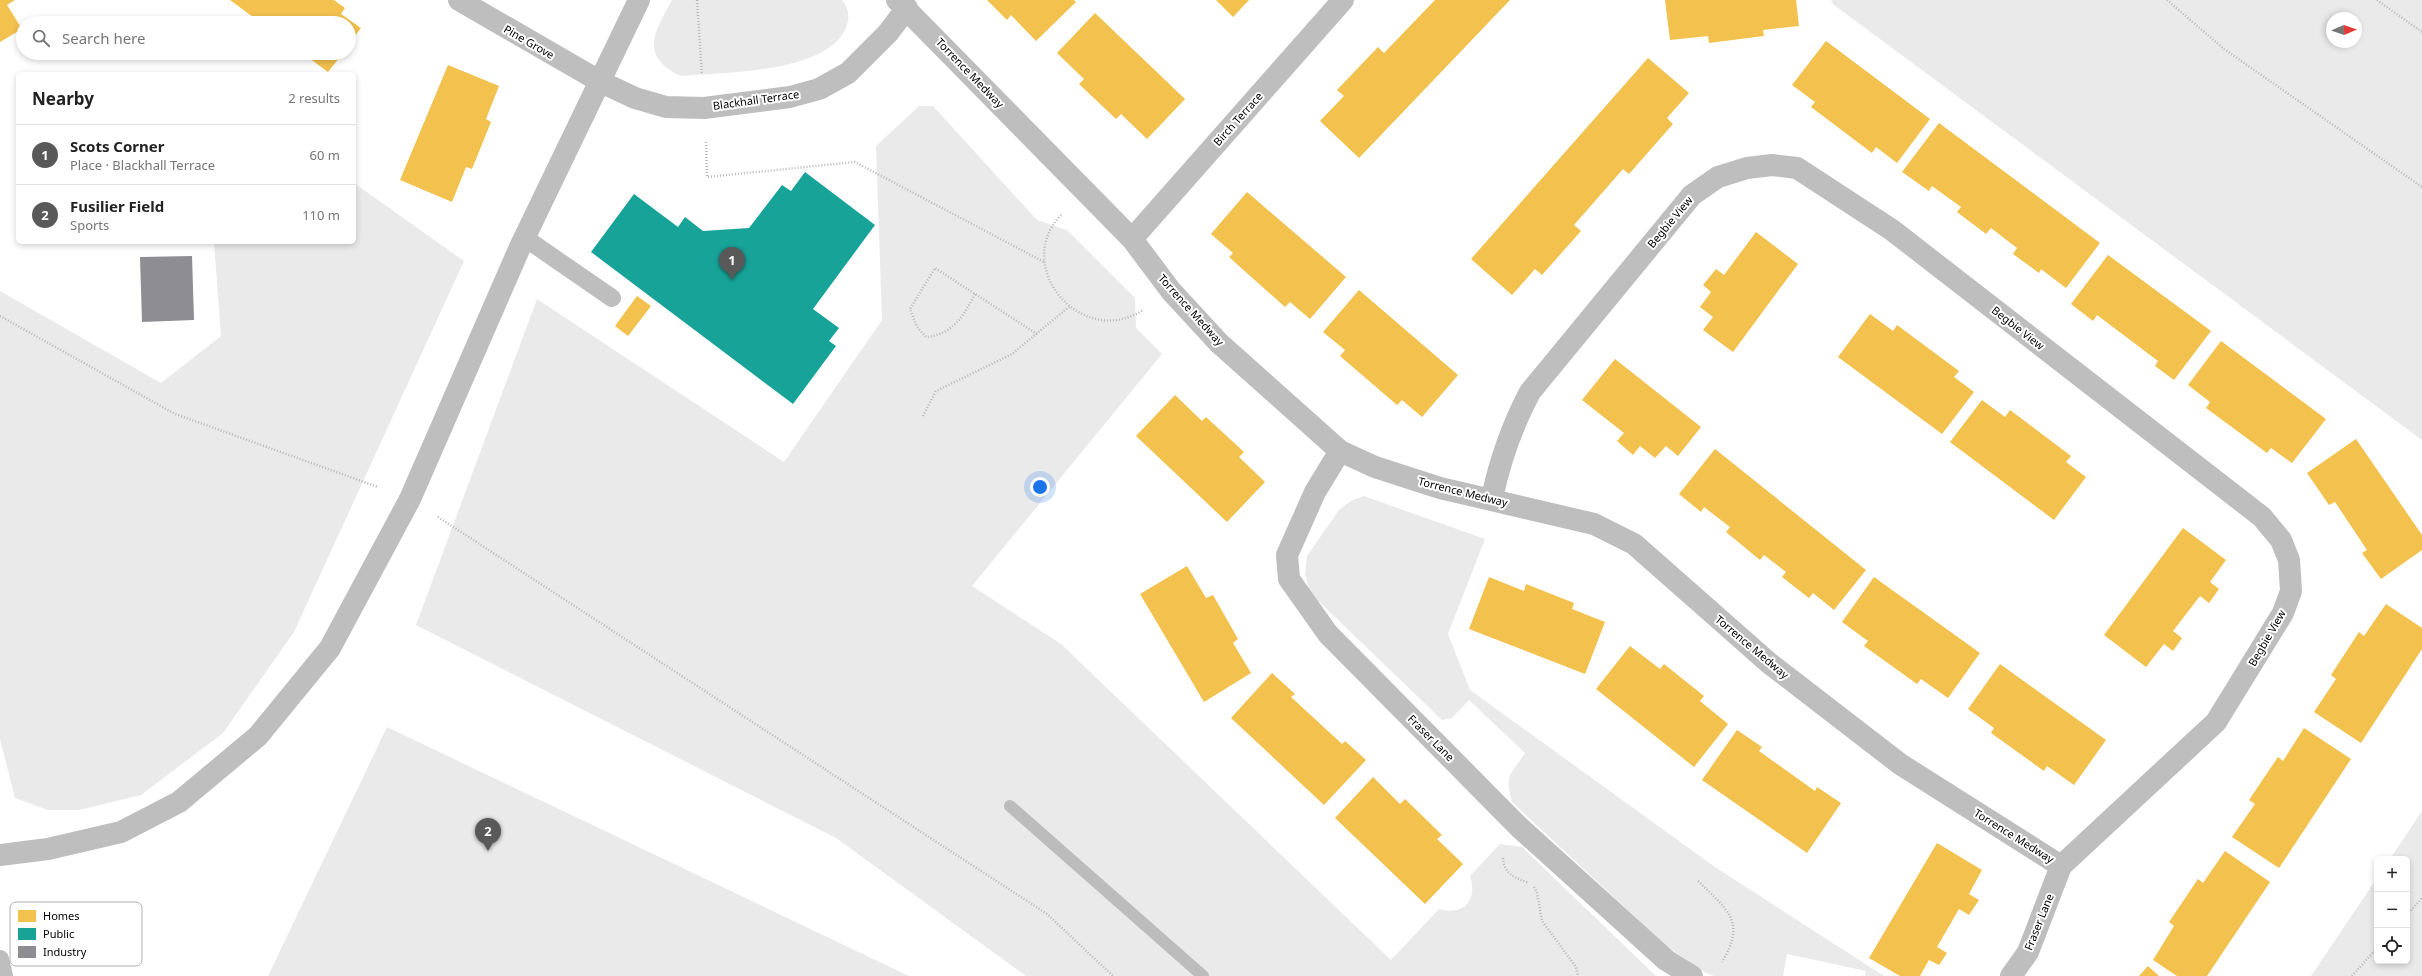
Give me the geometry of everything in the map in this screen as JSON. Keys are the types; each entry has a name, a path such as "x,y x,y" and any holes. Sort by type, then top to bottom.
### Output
{"street":[{"name":"Pine Grove","path":"459,0 601,82"},
{"path":"0,855 48,849 121,832 179,802 258,736 330,648 410,499 525,238 639,0"},
{"name":"Birch Terrace","path":"1132,239 1344,0"},
{"name":"Blackhall Terrace","path":"601,82 635,98 666,107 704,108 790,97 819,89 848,73 888,33 902,4"},
{"name":"Torrence Medway","path":"902,4 1132,239 1171,291 1219,343 1340,451 1375,468 1440,488 1492,498 1594,524 1634,544 1769,663 1900,764 2061,866"},
{"name":"Begbie View","path":"1492,498 1499,464 1514,422 1530,392 1692,195 1718,177 1747,168 1772,165 1797,168 1892,230 2262,517 2281,540 2289,560 2291,591 2283,613 2216,722 2061,866"},
{"name":"Fraser Lane","path":"1340,451 1315,492 1287,555 1289,579 1328,634 1519,827 1666,960 1692,976"},
{"name":"Fraser Lane","path":"2012,976 2028,952 2061,866"}],"lane":[{"path":"525,238 612,298"},
{"path":"0,960 4,976"}],"path":[{"path":"697,0 707,177 855,162 1044,262"},
{"path":"2167,0 2224,49 2422,187"},
{"path":"2377,0 2422,32"},
{"path":"1084,190 1053,223 1046,242 1044,262 1049,282 1060,299 1076,312 1095,319 1115,320 1135,315 1171,291"},
{"path":"975,294 956,324 938,336 926,337 917,327 910,309 935,268 975,294 1036,334"},
{"path":"922,416 936,391 1012,354 1070,306"},
{"path":"0,316 175,414 410,499 1047,914 1113,976"},
{"path":"1519,827 1502,851 1504,866 1512,877 1532,884 1537,893 1542,921 1576,967 1578,976"},
{"path":"1698,881 1729,913 1734,928 1733,945 1721,964"},
{"path":"2410,912 2422,898"},
{"path":"2352,976 2374,951"}],"shaded area":[{"path":"672,0 842,0 847,9 848,18 847,25 837,41 820,53 799,62 748,71 681,76 659,60 655,51 654,42 656,32"},
{"path":"1831,0 2422,0 2422,440 1834,5"},
{"path":"919,106 933,106 1037,220 1067,230 1135,298 1136,328 1162,354 972,586 1061,644 1391,960 1439,909 1448,911 1456,910 1467,904 1472,892 1470,876 1500,844 1522,847 1656,976 1026,976 836,838 416,625 537,299 784,462 882,320 876,146"},
{"path":"356,184 464,261 294,632 223,733 141,795 79,810 48,810 15,798 0,739 0,291 161,383 221,336 214,244 356,244"},
{"path":"1364,496 1485,539 1448,634 1470,690 1715,867 1884,976 1865,976 1866,971 1787,954 1783,976 1714,976 1706,973 1665,945 1512,802 1509,785 1510,775 1525,753 1469,700 1452,718 1442,720 1310,593 1305,574 1307,556 1339,510 1351,501"},
{"path":"387,727 909,976 268,976"},
{"path":"2422,811 2422,976 2311,976 2374,882 2374,964 2410,964 2410,856 2392,856"}],"building: Homes":[{"path":"0,0 15,0 7,5 16,19 16,33 0,42"},
{"path":"230,0 334,0 345,8 341,14 344,16 252,16"},
{"path":"987,0 1074,0 1076,2 1036,41 1011,15 1007,20"},
{"path":"1216,0 1249,0 1233,17"},
{"path":"1435,0 1510,0 1359,158 1320,121 1344,96 1337,90 1378,47 1384,53"},
{"path":"1665,0 1796,0 1799,26 1763,30 1764,36 1709,43 1708,36 1670,40"},
{"path":"1095,13 1185,99 1147,139 1121,114 1116,119 1079,84 1084,79 1057,53"},
{"path":"356,24 361,28 356,35"},
{"path":"1826,41 1930,119 1897,163 1876,147 1872,153 1811,107 1815,102 1792,85"},
{"path":"1648,58 1689,93 1667,118 1673,124 1629,174 1623,169 1574,225 1581,231 1542,275 1535,269 1512,295 1471,259"},
{"path":"312,60 337,60 328,72"},
{"path":"448,65 499,86 486,119 491,122 472,169 466,167 452,202 400,180"},
{"path":"1939,123 2100,243 2066,288 2041,269 2039,273 2013,254 2017,248 1991,228 1986,234 1957,212 1961,207 1932,186 1929,191 1902,172"},
{"path":"1247,192 1346,277 1310,319 1290,302 1285,307 1229,257 1233,253 1211,234"},
{"path":"1756,232 1798,264 1733,352 1703,330 1713,317 1700,307 1711,292 1703,285 1716,269 1724,275"},
{"path":"2108,255 2211,331 2174,380 2155,366 2158,361 2097,315 2093,321 2071,304"},
{"path":"1359,290 1458,375 1422,417 1402,400 1397,405 1340,356 1345,350 1323,332"},
{"path":"637,296 651,306 628,336 615,326"},
{"path":"1870,314 1893,331 1897,325 1959,371 1954,377 1974,392 1942,434 1838,357"},
{"path":"2221,341 2326,419 2292,463 2271,448 2267,453 2206,408 2210,402 2188,385"},
{"path":"1615,359 1701,427 1678,456 1666,446 1655,458 1640,446 1633,455 1617,441 1624,433 1582,400"},
{"path":"1175,395 1202,421 1206,417 1244,452 1239,457 1265,482 1227,522 1136,436"},
{"path":"1982,400 2005,417 2010,410 2071,456 2066,462 2086,477 2054,520 1950,442"},
{"path":"2356,439 2422,535 2422,550 2381,579 2362,553 2367,550 2335,502 2329,505 2307,473"},
{"path":"1715,449 1866,570 1834,610 1813,593 1809,598 1782,577 1786,572 1764,555 1760,560 1726,532 1730,527 1704,507 1701,512 1679,494"},
{"path":"2183,528 2226,560 2210,582 2219,589 2209,603 2200,596 2173,631 2182,638 2173,651 2164,644 2146,667 2104,635"},
{"path":"1187,566 1206,598 1213,595 1238,639 1233,643 1251,673 1204,702 1140,594"},
{"path":"1489,577 1524,591 1526,584 1574,603 1572,609 1605,622 1585,674 1469,629"},
{"path":"1874,577 1980,653 1948,698 1921,679 1917,684 1864,646 1868,641 1842,622"},
{"path":"2386,604 2422,628 2422,649 2361,743 2314,712 2336,679 2331,675 2359,632 2364,636"},
{"path":"1630,646 1660,669 1664,664 1704,696 1700,701 1728,724 1694,767 1596,689"},
{"path":"2000,664 2106,740 2074,785 2047,766 2044,771 1991,733 1994,728 1968,709"},
{"path":"1272,673 1295,694 1291,697 1342,744 1345,741 1366,760 1324,805 1231,718"},
{"path":"2304,728 2351,759 2279,868 2232,837 2255,804 2249,800 2278,757 2283,761"},
{"path":"1737,730 1762,747 1759,751 1815,791 1817,787 1841,803 1807,853 1702,780"},
{"path":"1373,777 1400,804 1405,799 1442,835 1437,839 1463,864 1425,904 1335,818"},
{"path":"1937,843 1982,870 1969,894 1979,900 1969,915 1959,909 1937,947 1947,953 1939,965 1929,960 1920,976 1900,976 1869,958"},
{"path":"2225,851 2270,882 2207,976 2177,976 2153,960 2174,926 2169,922 2198,879 2203,883"},
{"path":"2148,966 2159,976 2139,976"}],"building: Public":[{"path":"805,172 875,225 813,309 839,328 829,341 836,346 793,404 591,252 634,194 678,227 685,217 703,231 749,228 782,185 791,191"}],"building: Industry":[{"path":"192,256 194,320 142,322 140,257"}],"waterway":[{"path":"1010,806 1203,976"}],"place":[{"name":"Scots Corner","path":"732,280"},
{"name":"Fusilier Field","path":"488,851"}]}
